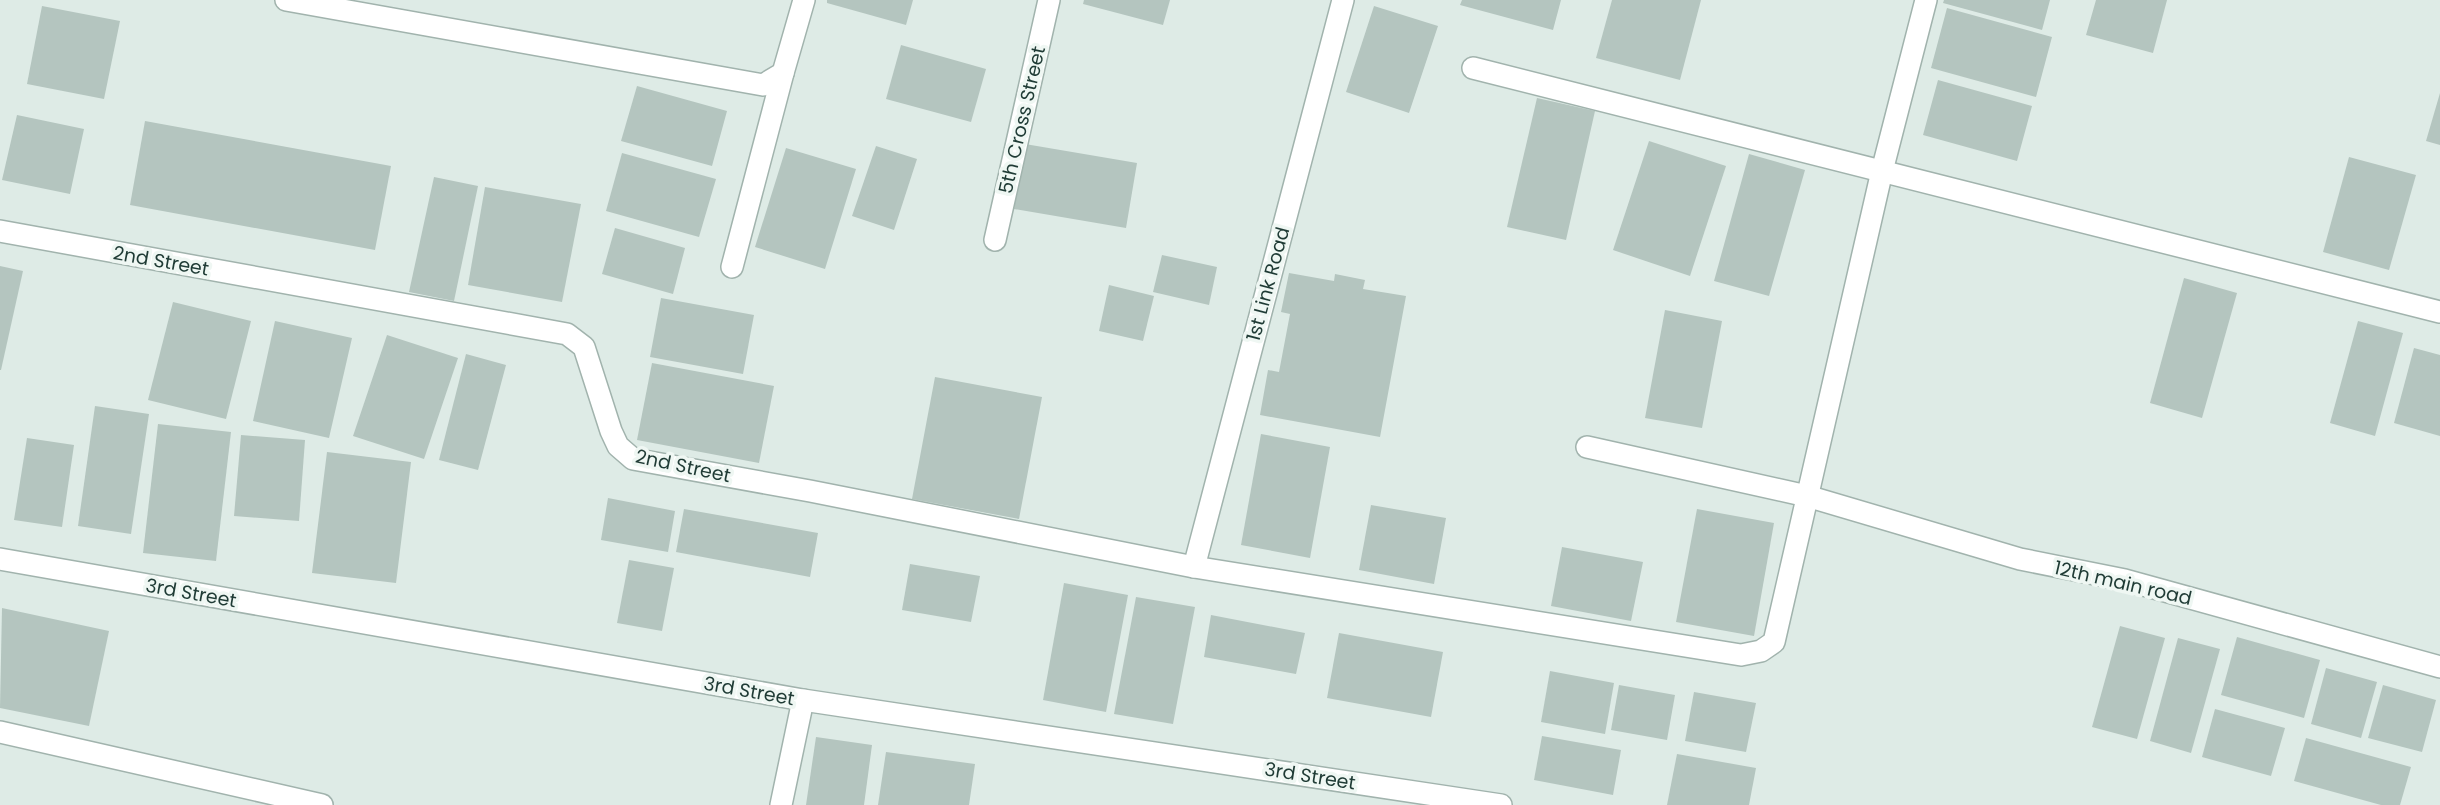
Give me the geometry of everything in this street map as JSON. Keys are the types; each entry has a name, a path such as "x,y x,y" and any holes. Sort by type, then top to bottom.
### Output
{"street":[{"path":"286,0 763,85 783,73"},
{"path":"732,267 804,0"},
{"name":"5th Cross Street","path":"995,240 1049,0"},
{"name":"1st Link Road","path":"1194,567 1342,0"},
{"path":"1807,496 1882,172 1926,0"},
{"path":"1473,68 2440,312"},
{"name":"2nd Street","path":"0,231 567,334 584,347 611,431 618,446 633,459 1194,567 1741,655 1761,651 1774,642 1807,496"},
{"name":"12th main road","path":"1587,447 1807,496 2020,559 2125,580 2440,667"},
{"name":"3rd Street","path":"0,559 803,701 1501,805"},
{"path":"781,805 803,701"},
{"path":"0,732 322,805"}],"building":[{"path":"827,0 913,0 906,25 827,3"},
{"path":"1084,0 1170,0 1163,25 1083,4"},
{"path":"1462,0 1561,0 1553,30 1460,5"},
{"path":"1612,0 1701,0 1680,80 1596,58"},
{"path":"1944,0 2050,0 2042,30 1943,3"},
{"path":"2096,0 2167,0 2153,53 2086,35"},
{"path":"42,6 120,21 104,99 27,84"},
{"path":"1374,6 1438,26 1409,113 1346,92"},
{"path":"1947,8 2052,37 2036,97 1931,68"},
{"path":"901,45 986,69 971,122 886,99"},
{"path":"1938,80 2032,106 2017,161 1923,135"},
{"path":"637,86 727,111 712,166 621,141"},
{"path":"2440,93 2440,145 2426,141"},
{"path":"1537,98 1595,111 1566,240 1507,227"},
{"path":"17,115 84,129 70,194 2,180"},
{"path":"145,121 391,166 375,250 130,205"},
{"path":"1649,141 1726,166 1690,276 1613,250"},
{"path":"1025,144 1137,163 1126,228 1014,209"},
{"path":"876,146 917,159 894,230 852,216"},
{"path":"786,148 856,169 825,269 755,247"},
{"path":"622,153 716,179 699,237 606,211"},
{"path":"1749,154 1805,170 1769,296 1714,281"},
{"path":"2349,157 2416,175 2389,270 2323,252"},
{"path":"434,177 478,186 454,301 409,292"},
{"path":"485,187 581,204 562,302 468,285"},
{"path":"615,228 685,248 673,294 602,274"},
{"path":"1162,255 1217,267 1209,305 1153,292"},
{"path":"0,266 23,271 1,370 0,370"},
{"path":"1289,273 1334,281 1335,274 1365,280 1363,289 1406,296 1380,437 1260,415 1268,370 1279,372 1290,314 1281,312"},
{"path":"2184,278 2237,293 2202,418 2150,403"},
{"path":"1109,285 1154,296 1143,341 1099,331"},
{"path":"661,298 754,315 743,374 650,357"},
{"path":"173,302 251,321 226,419 148,400"},
{"path":"1665,310 1722,321 1702,428 1645,418"},
{"path":"275,321 352,338 329,438 253,421"},
{"path":"2358,321 2403,333 2375,436 2330,423"},
{"path":"387,335 458,358 424,459 353,436"},
{"path":"2414,348 2440,355 2440,436 2394,423"},
{"path":"466,354 506,365 478,470 439,460"},
{"path":"652,363 774,386 759,463 637,440"},
{"path":"935,377 1042,397 1019,519 912,499"},
{"path":"95,406 149,414 131,534 78,526"},
{"path":"158,424 231,432 216,561 143,553"},
{"path":"1261,434 1330,447 1310,558 1241,545"},
{"path":"241,435 305,440 299,521 234,516"},
{"path":"27,438 74,445 62,527 14,520"},
{"path":"327,452 411,462 396,583 312,573"},
{"path":"608,498 675,511 668,552 601,540"},
{"path":"1371,505 1446,518 1434,584 1359,570"},
{"path":"684,509 818,533 810,577 676,552"},
{"path":"1697,509 1774,523 1754,636 1676,622"},
{"path":"1562,547 1643,562 1631,621 1551,606"},
{"path":"629,560 674,568 662,631 617,623"},
{"path":"910,564 980,576 971,622 902,610"},
{"path":"1064,583 1128,595 1106,712 1043,700"},
{"path":"1136,597 1195,607 1173,724 1114,714"},
{"path":"2,608 109,631 89,726 0,708"},
{"path":"1211,615 1305,633 1296,674 1204,657"},
{"path":"2120,626 2165,638 2137,739 2092,727"},
{"path":"1339,633 1443,652 1431,717 1327,698"},
{"path":"2237,637 2320,660 2304,718 2221,695"},
{"path":"2178,638 2220,649 2191,753 2150,741"},
{"path":"2326,668 2377,682 2361,738 2311,724"},
{"path":"1550,671 1614,683 1605,734 1541,722"},
{"path":"1619,685 1675,695 1667,740 1611,730"},
{"path":"2383,685 2436,700 2422,752 2368,738"},
{"path":"1694,692 1756,703 1746,752 1685,741"},
{"path":"2215,709 2285,728 2271,776 2202,757"},
{"path":"1542,736 1621,750 1613,795 1534,780"},
{"path":"816,737 872,745 864,805 806,805"},
{"path":"2306,738 2411,767 2400,805 2381,805 2294,781"},
{"path":"886,752 975,764 969,805 878,805"},
{"path":"1677,754 1756,768 1749,805 1667,805"}]}
